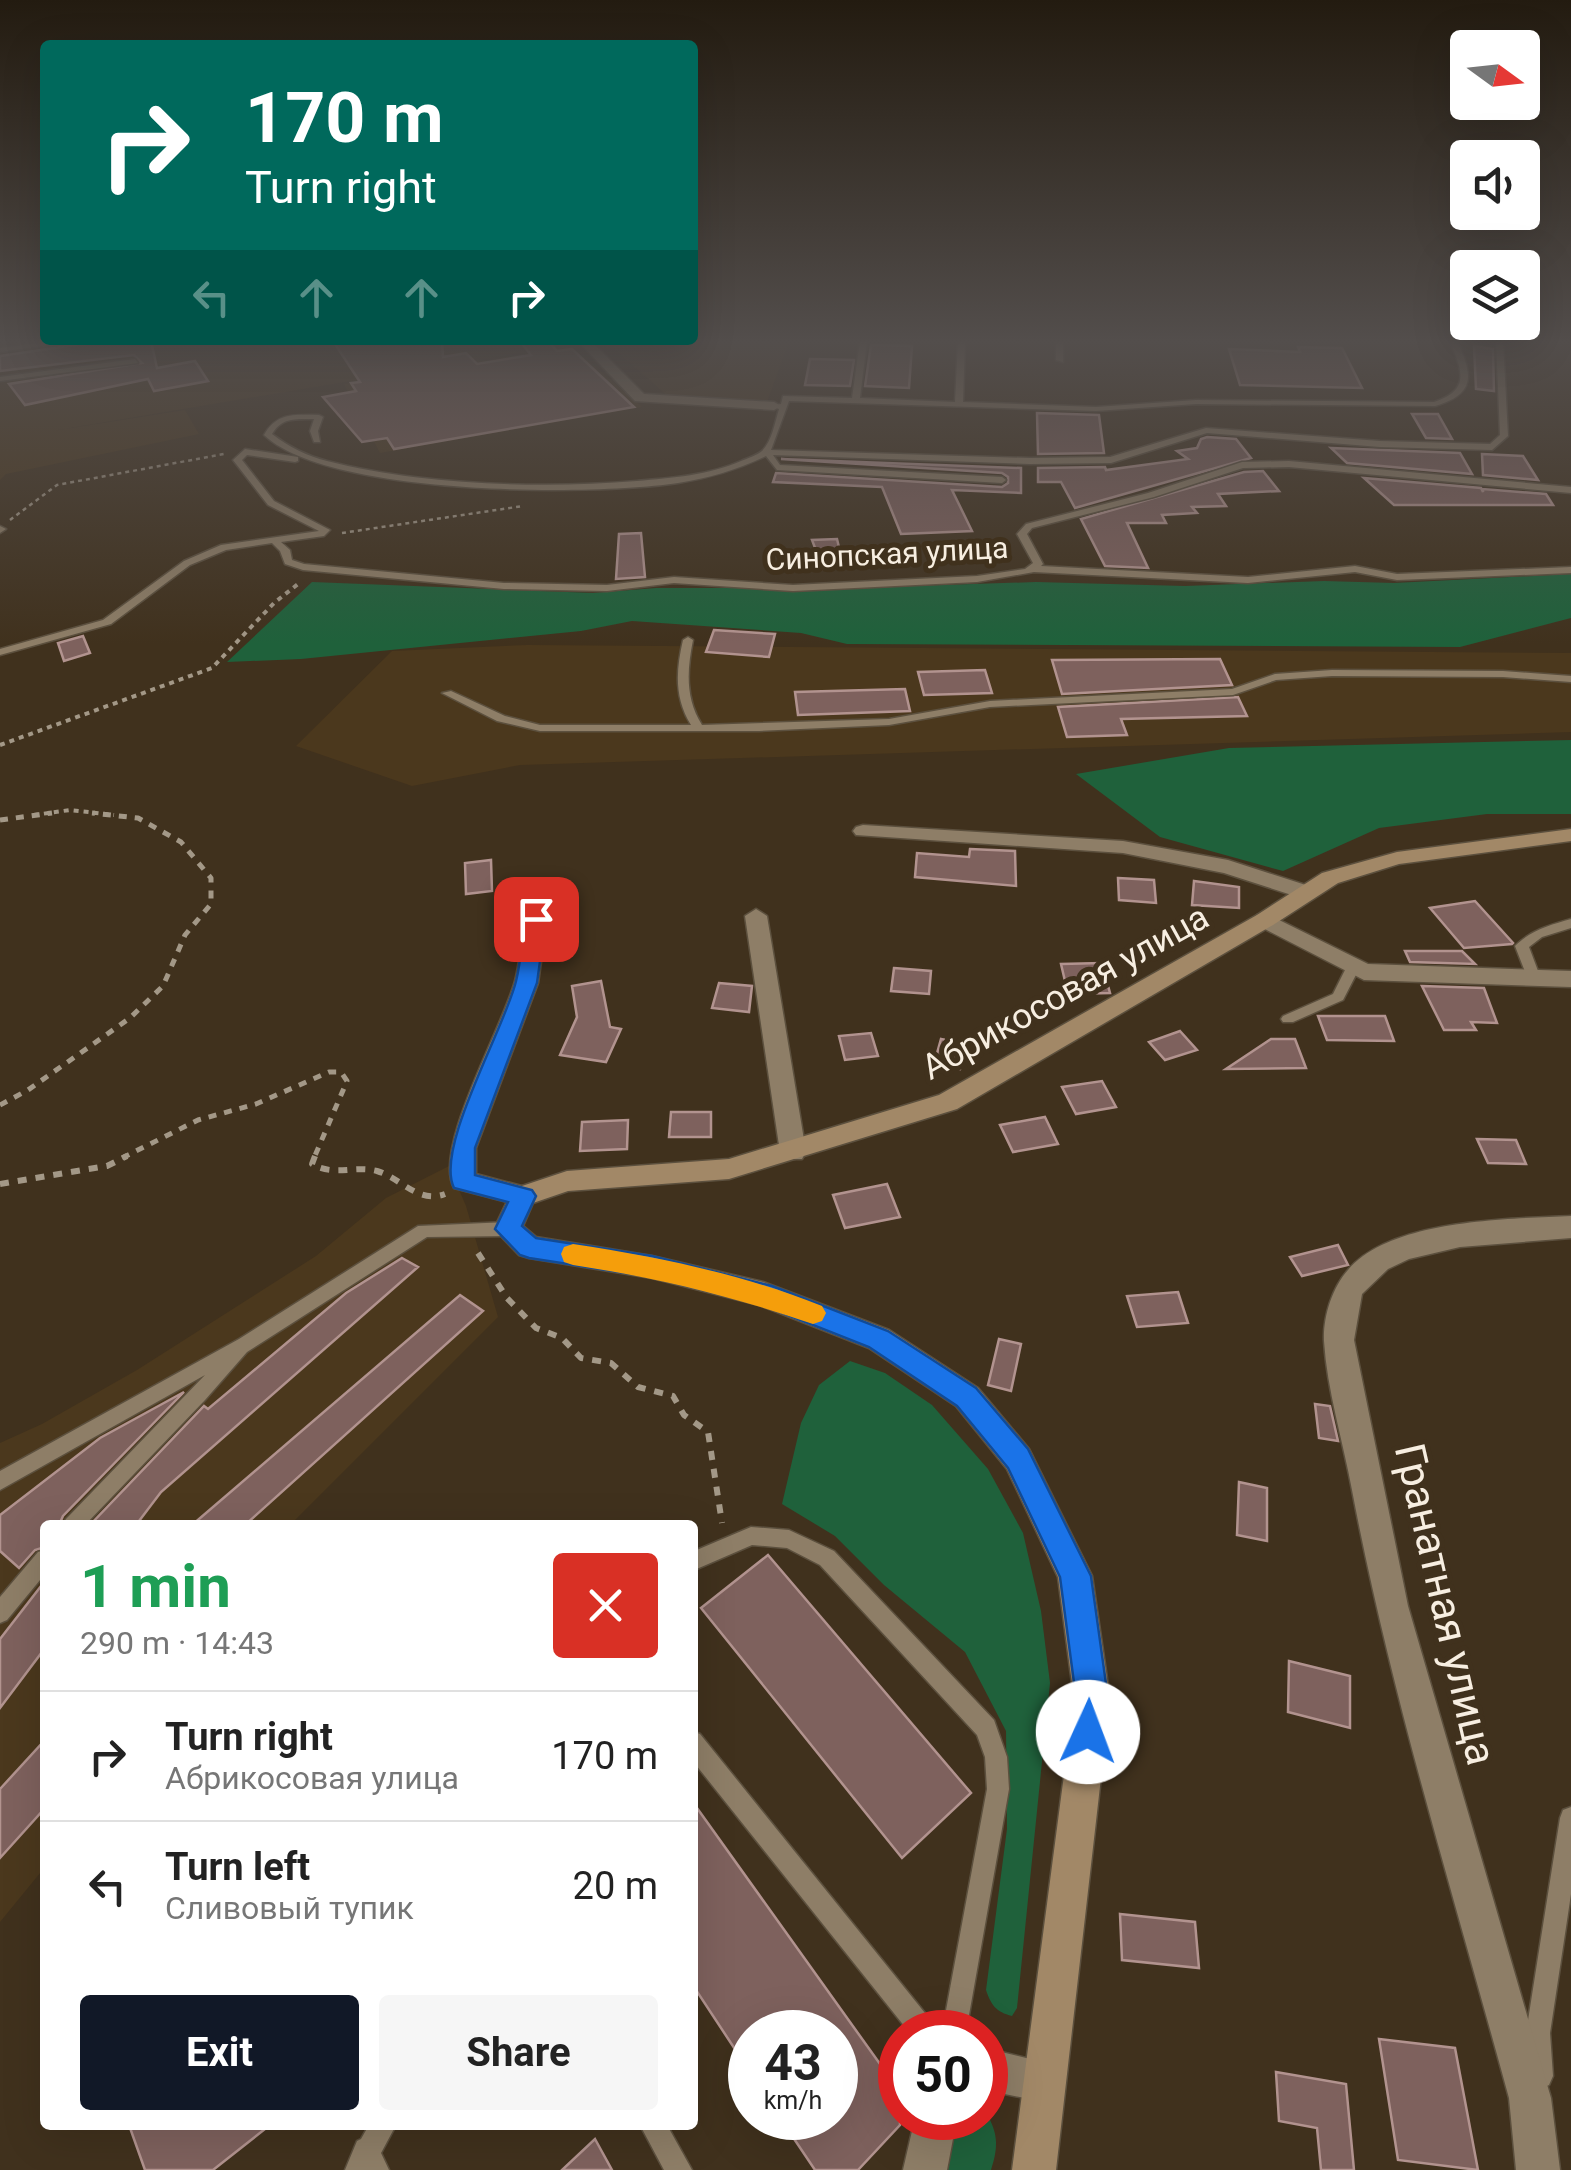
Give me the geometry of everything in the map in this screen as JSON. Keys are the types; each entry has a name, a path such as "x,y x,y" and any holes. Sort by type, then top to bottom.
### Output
{"main road":[{"name":"Абрикосовая улица","path":"524,1196 567,1181 729,1168 793,1152 948,1102 1265,920 1330,878 1397,858 1571,835"},
{"path":"524,1196 508,1229 529,1248 652,1267 763,1294 879,1339 966,1397 1018,1458 1076,1576 1092,1698 1034,2170"}],"street":[{"path":"862,831 1123,847 1228,867 1307,893"},
{"path":"756,916 793,1152"},
{"path":"524,1196 462,1181 463,1148 526,983 536,919"},
{"name":"Абрикосовая улица","path":"1265,920 1364,972 1571,979"},
{"name":"Гранатная улица","path":"1541,2170 1530,2098 1392,1606 1339,1340 1342,1307 1362,1273 1399,1251 1471,1233 1571,1226"},
{"path":"1008,2074 1044,2081"},
{"path":"925,2170 931,2140"}],"lane":[{"path":"277,442 321,463"},
{"path":"766,452 769,442"},
{"path":"0,652 107,622 187,563 224,547 324,533 325,530 271,503 237,460 245,452 391,477 578,484 648,482 726,472 766,452 1030,462 1111,460 1167,442"},
{"path":"1358,442 1492,447 1497,442"},
{"path":"766,452 778,467 1002,480"},
{"name":"Синопская улица","path":"275,541 288,562 315,569 504,586 607,588 674,580 792,588 977,579 1032,568 1038,564 1022,534 1029,526 1151,495 1242,465 1289,464 1571,490"},
{"path":"1032,568 1083,574 1248,580 1355,568 1396,577 1571,570"},
{"path":"688,640 682,691 688,714 698,728"},
{"path":"447,692 501,718 540,728 698,728 890,722 990,704 1233,692 1275,678 1332,673 1502,674 1571,679"},
{"path":"1534,980 1522,946 1537,934 1571,923"},
{"path":"1288,1019 1338,997 1353,967"},
{"path":"0,1482 245,1344 424,1231 508,1229"},
{"path":"77,1520 201,1396 245,1344"},
{"path":"698,1559 751,1536 780,1537 827,1558 986,1728 996,1757 998,1789 958,2010"},
{"path":"1,1608 40,1565"},
{"path":"698,1750 906,2010"},
{"path":"1541,2170 1538,2034 1571,1818"},
{"path":"366,2163 381,2130"},
{"path":"657,2130 680,2170"}],"path":[{"path":"0,530 20,510 57,485 245,452"},
{"path":"324,533 358,532 384,524 528,505"},
{"path":"0,745 212,668 234,651 279,596 315,569"},
{"path":"0,820 70,810 138,818 181,842 211,878 211,904 185,935 162,986 130,1018 28,1090 0,1104"},
{"path":"0,1184 107,1166 198,1120 270,1099 329,1072 341,1072 347,1081 312,1164 326,1174 373,1170 428,1198 439,1198 462,1181"},
{"path":"478,1254 507,1298 536,1328 562,1338 581,1358 611,1363 638,1387 672,1396 684,1415 708,1432 725,1548"}],"shaded area":[{"path":"0,442 159,442 6,474 0,480"},
{"path":"374,442 441,442 380,453"},
{"path":"527,645 1571,653 1571,732 520,765 412,786 296,746 392,651"},
{"path":"449,1166 466,1206 498,1317 295,1520 40,1520 40,1873 0,1922 0,1443 137,1370 316,1256 386,1198"}],"green space":[{"path":"1571,574 1571,618 1460,647 847,644 801,633 632,621 581,631 301,659 227,662 312,582 593,593 656,588 853,588 1036,582 1185,586 1324,581 1394,583"},
{"path":"1571,740 1571,814 1487,814 1379,828 1283,871 1160,837 1076,774 1229,748"},
{"path":"850,1361 885,1373 932,1405 988,1469 1023,1533 1041,1611 1050,1683 1017,2008 1012,2016 1008,2010 995,2007 986,1990 1007,1829 1006,1731 965,1652 884,1585 835,1536 782,1504 801,1423 819,1385"},
{"path":"951,2140 996,2140 991,2170 945,2170"}],"building":[{"path":"390,442 432,442 394,449"},
{"path":"1038,442 1103,442 1104,453 1038,454"},
{"path":"1200,442 1239,442 1251,458 1075,508 1061,482 1038,482 1038,468 1106,470 1188,459 1177,451 1197,448"},
{"path":"1331,448 1460,453 1472,474 1347,463"},
{"path":"1482,454 1523,456 1538,480 1483,475"},
{"path":"781,459 1021,468 1021,493 952,490 972,531 901,534 882,487 773,482 776,473 1002,487 1008,483 1008,477 1002,473"},
{"path":"1263,471 1279,491 1218,494 1226,506 1192,507 1197,513 1162,515 1166,523 1127,523 1148,568 1105,566 1081,519 1244,472"},
{"path":"1364,478 1481,488 1483,492 1546,494 1553,505 1394,505"},
{"path":"641,533 645,577 616,579 619,534"},
{"path":"837,539 844,568 823,569 812,540"},
{"path":"714,630 775,634 769,657 706,652"},
{"path":"83,636 90,653 64,661 58,643"},
{"path":"1220,659 1232,685 1062,694 1052,660"},
{"path":"985,670 992,693 924,695 918,672"},
{"path":"905,689 910,711 798,715 795,692"},
{"path":"1238,697 1247,716 1121,719 1127,735 1067,737 1058,707"},
{"path":"970,849 1015,851 1016,886 915,877 917,853 969,857"},
{"path":"491,860 492,891 466,894 465,863"},
{"path":"1118,878 1154,880 1156,903 1119,900"},
{"path":"1194,881 1239,887 1239,908 1192,905"},
{"path":"1475,901 1512,944 1464,948 1430,908"},
{"path":"1405,951 1462,951 1475,964 1410,962"},
{"path":"1102,963 1110,993 1068,994 1061,964"},
{"path":"894,968 931,971 929,994 891,991"},
{"path":"601,981 610,1027 621,1029 606,1062 560,1055 577,1017 572,986"},
{"path":"719,983 752,986 749,1012 712,1008"},
{"path":"1422,986 1484,988 1497,1023 1471,1022 1476,1030 1444,1030"},
{"path":"1318,1016 1385,1016 1394,1041 1327,1040"},
{"path":"1180,1031 1197,1050 1165,1060 1149,1042"},
{"path":"871,1033 878,1056 845,1060 839,1036"},
{"path":"941,1039 967,1044 960,1069 934,1064"},
{"path":"1271,1039 1295,1039 1306,1068 1226,1069"},
{"path":"1102,1081 1116,1107 1076,1114 1062,1087"},
{"path":"671,1112 711,1112 711,1137 669,1137"},
{"path":"1045,1117 1058,1144 1013,1152 1000,1125"},
{"path":"628,1120 627,1149 580,1151 582,1122"},
{"path":"1477,1139 1516,1140 1526,1164 1488,1163"},
{"path":"887,1184 900,1217 845,1228 833,1195"},
{"path":"1338,1245 1348,1265 1302,1276 1290,1257"},
{"path":"402,1258 418,1267 161,1492 140,1520 95,1520 204,1406 208,1409 346,1293"},
{"path":"1178,1292 1188,1323 1137,1327 1127,1296"},
{"path":"460,1295 483,1311 251,1520 198,1520"},
{"path":"999,1339 1021,1344 1011,1391 988,1385"},
{"path":"184,1392 61,1520 40,1520 40,1548 19,1568 0,1551 0,1515 100,1438"},
{"path":"1315,1404 1330,1406 1338,1441 1319,1438"},
{"path":"1239,1482 1267,1488 1267,1541 1237,1535"},
{"path":"768,1555 971,1793 902,1858 701,1608"},
{"path":"40,1587 40,1655 0,1708 0,1639"},
{"path":"1289,1661 1350,1676 1350,1728 1288,1712"},
{"path":"40,1745 40,1814 0,1858 0,1789"},
{"path":"698,1809 841,2010 728,2010 728,2039 698,1993"},
{"path":"1120,1914 1195,1922 1199,1968 1122,1960"},
{"path":"858,2033 878,2061 878,2140 886,2140 858,2170 815,2170 795,2140 858,2140"},
{"path":"1379,2039 1455,2048 1478,2170 1398,2160"},
{"path":"1276,2072 1346,2084 1354,2170 1321,2170 1317,2128 1279,2121"},
{"path":"131,2130 264,2130 213,2170 145,2170"},
{"path":"595,2139 612,2170 562,2170"}],"slow traffic":[{"path":"573,1254 652,1267 763,1294 813,1313"}],"route":[{"path":"536,919 526,983 515,1018 463,1148 462,1181 524,1196 508,1229 529,1248 652,1267 763,1294 879,1339 966,1397 1018,1458 1076,1576 1092,1698 1088,1732"}]}
